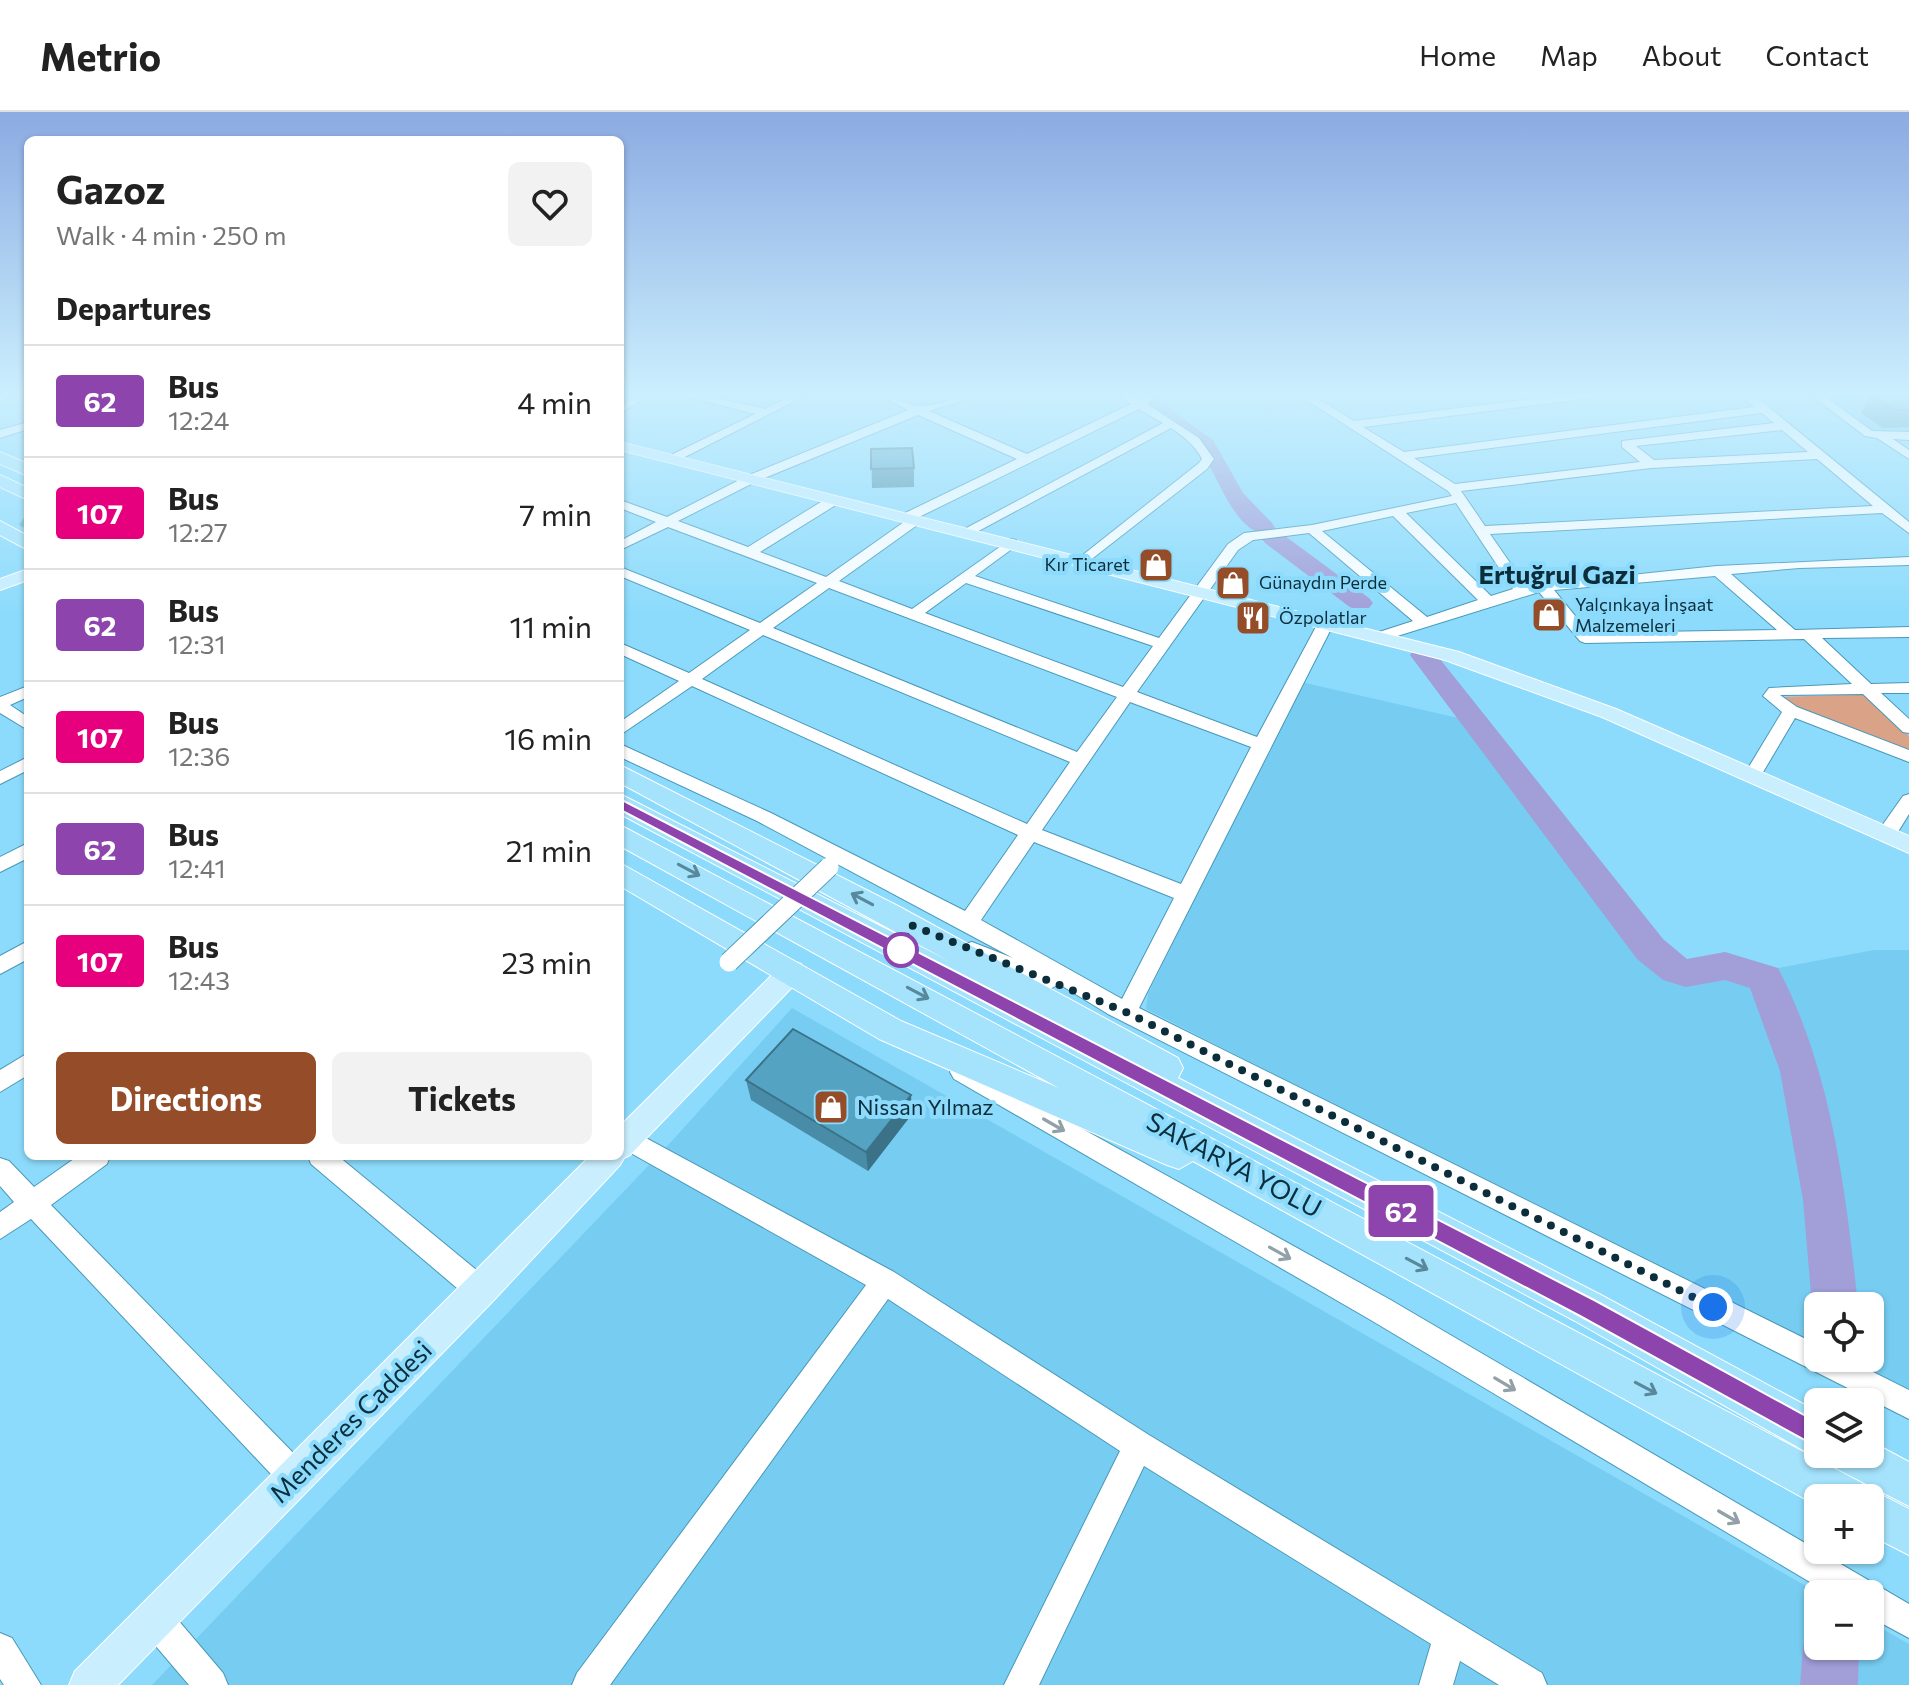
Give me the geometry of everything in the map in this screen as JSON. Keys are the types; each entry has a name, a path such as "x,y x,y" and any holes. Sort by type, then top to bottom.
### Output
{"highway":[{"path":"0,480 24,493"},
{"path":"1,528 24,531"},
{"path":"1,528 24,542"},
{"path":"624,775 911,925 1804,1427"},
{"path":"624,805 1588,1308"},
{"name":"SAKARYA YOLU","path":"624,836 1821,1484"},
{"path":"624,875 890,1030 1342,1223"},
{"path":"1878,1468 1909,1485"},
{"path":"1884,1519 1909,1533"}],"main road":[{"path":"710,468 1452,656 1537,685 1753,775 1909,845"},
{"path":"0,582 24,571"},
{"name":"Menderes Caddesi","path":"624,1139 792,971"},
{"name":"Menderes Caddesi","path":"89,1685 481,1291 604,1160"}],"street":[{"path":"624,544 777,468"},
{"path":"624,727 828,583 910,519 1009,468"},
{"path":"966,532 1086,468"},
{"path":"1084,561 1199,468"},
{"path":"1420,468 1457,493 1522,591"},
{"path":"968,922 1199,591 1241,540 1259,533 1312,529 1396,511 1457,493 1622,468"},
{"path":"1834,468 1909,529"},
{"path":"749,553 834,500"},
{"path":"624,505 1126,697 1261,745"},
{"path":"1481,530 1884,509"},
{"path":"1396,511 1488,602"},
{"path":"1312,529 1424,622"},
{"path":"913,615 1011,543"},
{"path":"1378,637 1543,587 1799,564 1909,561"},
{"path":"1717,570 1799,633 1909,728"},
{"path":"624,573 1081,760"},
{"path":"964,577 1162,644"},
{"path":"1543,587 1585,638 1909,632"},
{"path":"1126,1012 1326,623"},
{"path":"624,650 1028,832 1185,894"},
{"path":"1909,688 1782,690 1772,694 1777,703 1791,711 1909,756"},
{"path":"24,693 0,704 24,722"},
{"path":"1753,775 1791,711"},
{"path":"624,752 764,817 968,922 1126,1012 1909,1405"},
{"path":"0,778 24,765"},
{"path":"1886,835 1909,800"},
{"path":"0,865 24,852"},
{"path":"729,962 829,867"},
{"path":"911,925 1126,1012"},
{"path":"0,966 24,951"},
{"path":"890,1030 1379,1309 1837,1580"},
{"path":"0,1082 24,1066"},
{"path":"624,1147 885,1281 1138,1446 1530,1685"},
{"path":"0,1227 92,1160"},
{"path":"325,1160 481,1291"},
{"path":"0,1169 295,1477"},
{"path":"589,1685 885,1281"},
{"path":"1021,1685 1138,1446"},
{"path":"1884,1607 1909,1622"},
{"path":"155,1619 211,1685"},
{"path":"1436,1685 1450,1636"},
{"path":"0,1650 24,1685"}],"shaded area":[{"path":"1301,682 1467,720 1660,965 1687,977 1728,970 1761,979 1796,1072 1820,1197 1830,1292 1804,1292 1804,1343 1146,1009 1148,994"},
{"path":"1865,694 1909,736 1909,751 1798,709 1782,697"},
{"path":"1874,950 1909,950 1909,1395 1868,1372 1884,1372 1884,1292 1839,1292 1831,1202 1805,1074 1767,970"},
{"path":"792,1008 1804,1585 1804,1660 1884,1660 1884,1630 1909,1644 1909,1685 152,1685 670,1143"}],"building":[{"name":"Nissan Yılmaz","path":"793,1029 911,1095 866,1152 746,1080"}],"waterway":[{"path":"1219,468 1234,496 1264,528"},
{"path":"1273,538 1360,603"},
{"path":"1423,655 1650,949 1676,970 1686,973 1725,966 1765,978 1800,1071 1825,1200 1834,1292"},
{"path":"1829,1685 1830,1660"}],"bus line":[{"name":"62","path":"624,805 1588,1308 1804,1427"}],"place":[{"name":"Kır Ticaret","path":"1156,565"},
{"name":"Günaydın Perde","path":"1233,583"},
{"name":"Yalçınkaya İnşaat Malzemeleri","path":"1549,615"},
{"name":"Özpolatlar","path":"1253,618"},
{"name":"Nissan Yılmaz","path":"831,1107"}],"district":[{"name":"Ertuğrul Gazi","path":"1557,575"}],"route":[{"path":"901,950 911,925 1126,1012 1713,1307"}]}
